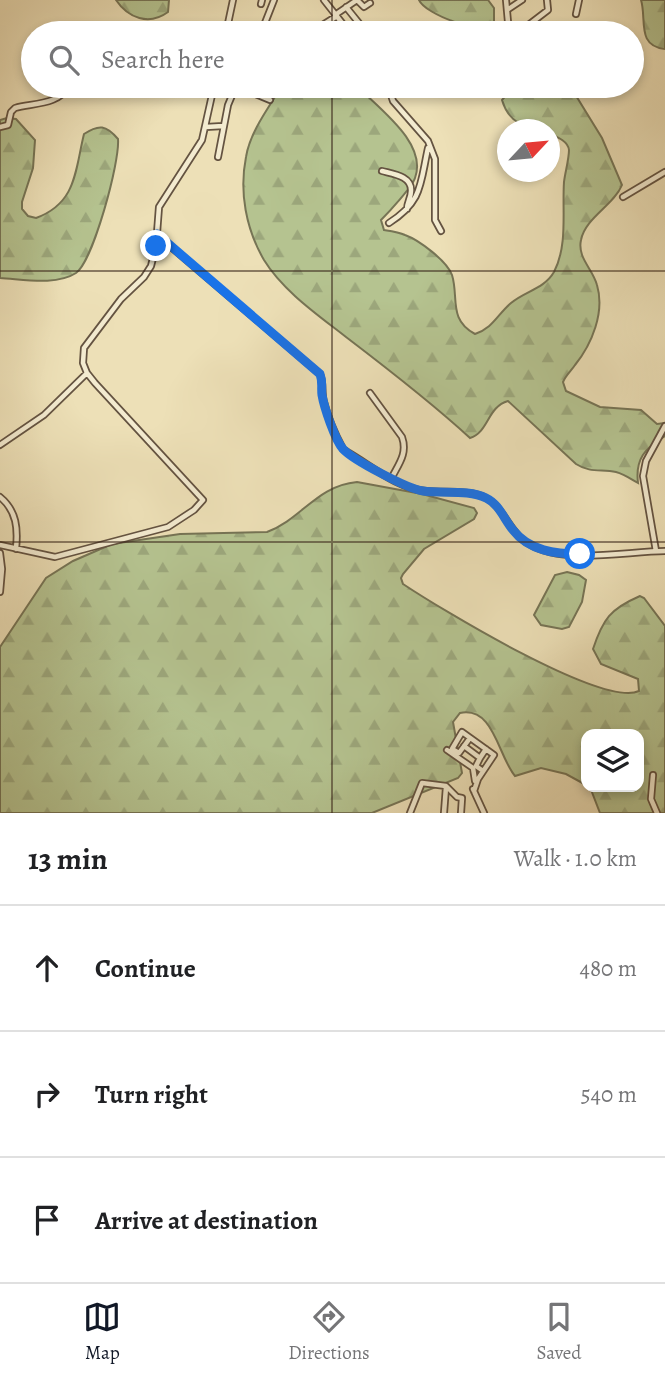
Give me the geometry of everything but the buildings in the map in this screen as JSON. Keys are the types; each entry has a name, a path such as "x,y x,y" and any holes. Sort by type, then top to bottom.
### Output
{"street":[{"path":"229,21 233,0"},
{"path":"266,21 274,0"},
{"path":"324,0 341,21"},
{"path":"327,21 357,0 364,7 373,1"},
{"path":"506,0 508,21"},
{"path":"507,11 522,0"},
{"path":"534,21 548,10 547,0"},
{"path":"576,14 579,0"},
{"path":"346,8 357,21"},
{"path":"0,127 8,125 11,112 15,108 49,102 55,98"},
{"path":"0,545 55,557 168,527 194,510 203,500 86,373 83,353 87,341 121,299 144,277 154,256 159,207 202,140 212,98"},
{"path":"218,157 231,98"},
{"path":"265,98 270,100"},
{"path":"392,98 428,141 435,159 435,220 441,231"},
{"path":"206,127 223,126"},
{"path":"389,223 407,210 421,190 429,147"},
{"path":"382,172 402,177 409,183 412,190 406,205 407,210"},
{"path":"623,197 665,172"},
{"path":"157,234 320,374 323,380 321,391 324,404 343,449 391,479 406,487 425,491 477,494 489,499 500,510 514,532 526,542 548,552 604,555 665,551"},
{"path":"0,445 44,415 86,373"},
{"path":"370,393 405,446 404,455 391,479"},
{"path":"656,551 643,476 646,461 665,426"},
{"path":"0,497 15,516 16,549"},
{"path":"0,553 0,592"},
{"path":"470,738 459,753 451,748 462,732 494,755 474,791"},
{"path":"464,746 480,758"},
{"path":"483,771 476,766 486,749"},
{"path":"447,750 473,768 476,777 474,791 484,813"},
{"path":"653,775 651,799 657,813"},
{"path":"410,813 422,783 446,786 457,797 462,798 461,813"},
{"path":"443,813 446,786"}],"green space":[{"path":"116,0 169,0 168,12 154,19 139,18"},
{"path":"419,0 488,0 494,8 494,21 452,21 424,6"},
{"path":"641,0 665,0 665,49 656,47 646,37"},
{"path":"275,98 369,98 408,139 417,165 413,182 381,220 384,230 411,238 425,246 445,264 452,275 456,308 461,322 475,334 491,325 511,303 550,278 558,262 563,239 564,182 569,150 567,144 560,139 560,119 513,119 502,100 577,98 602,138 622,185 613,199 588,225 581,240 583,258 597,285 598,317 592,338 563,382 566,391 600,407 641,410 657,424 665,423 665,436 647,450 640,461 638,483 619,473 591,470 576,464 508,401 496,408 481,431 470,438 291,292 264,260 249,223 243,184 251,138"},
{"path":"16,119 35,140 33,168 22,209 28,216 36,218 60,204 67,194 76,172 84,134 98,127 110,131 118,139 115,168 97,231 83,265 68,277 39,281 0,278 0,120"},
{"path":"357,482 422,494 474,508 477,513 474,519 424,549 403,574 403,584 521,653 592,685 620,692 639,691 638,679 601,664 593,649 609,616 630,601 640,596 644,598 665,626 665,813 600,813 592,792 644,792 644,729 581,729 581,782 566,774 541,768 515,776 488,725 481,717 460,713 453,722 462,773 458,778 372,813 0,813 0,647 46,578 73,561 112,544 180,534 267,532 290,519 320,496 343,485"},
{"path":"567,572 586,580 582,602 569,627 562,629 541,625 534,615 555,575"}],"route":[{"path":"156,246 157,234 320,374 323,380 321,391 324,404 343,449 406,487 425,491 477,494 489,499 500,510 514,532 526,542 548,552 580,554"}]}
